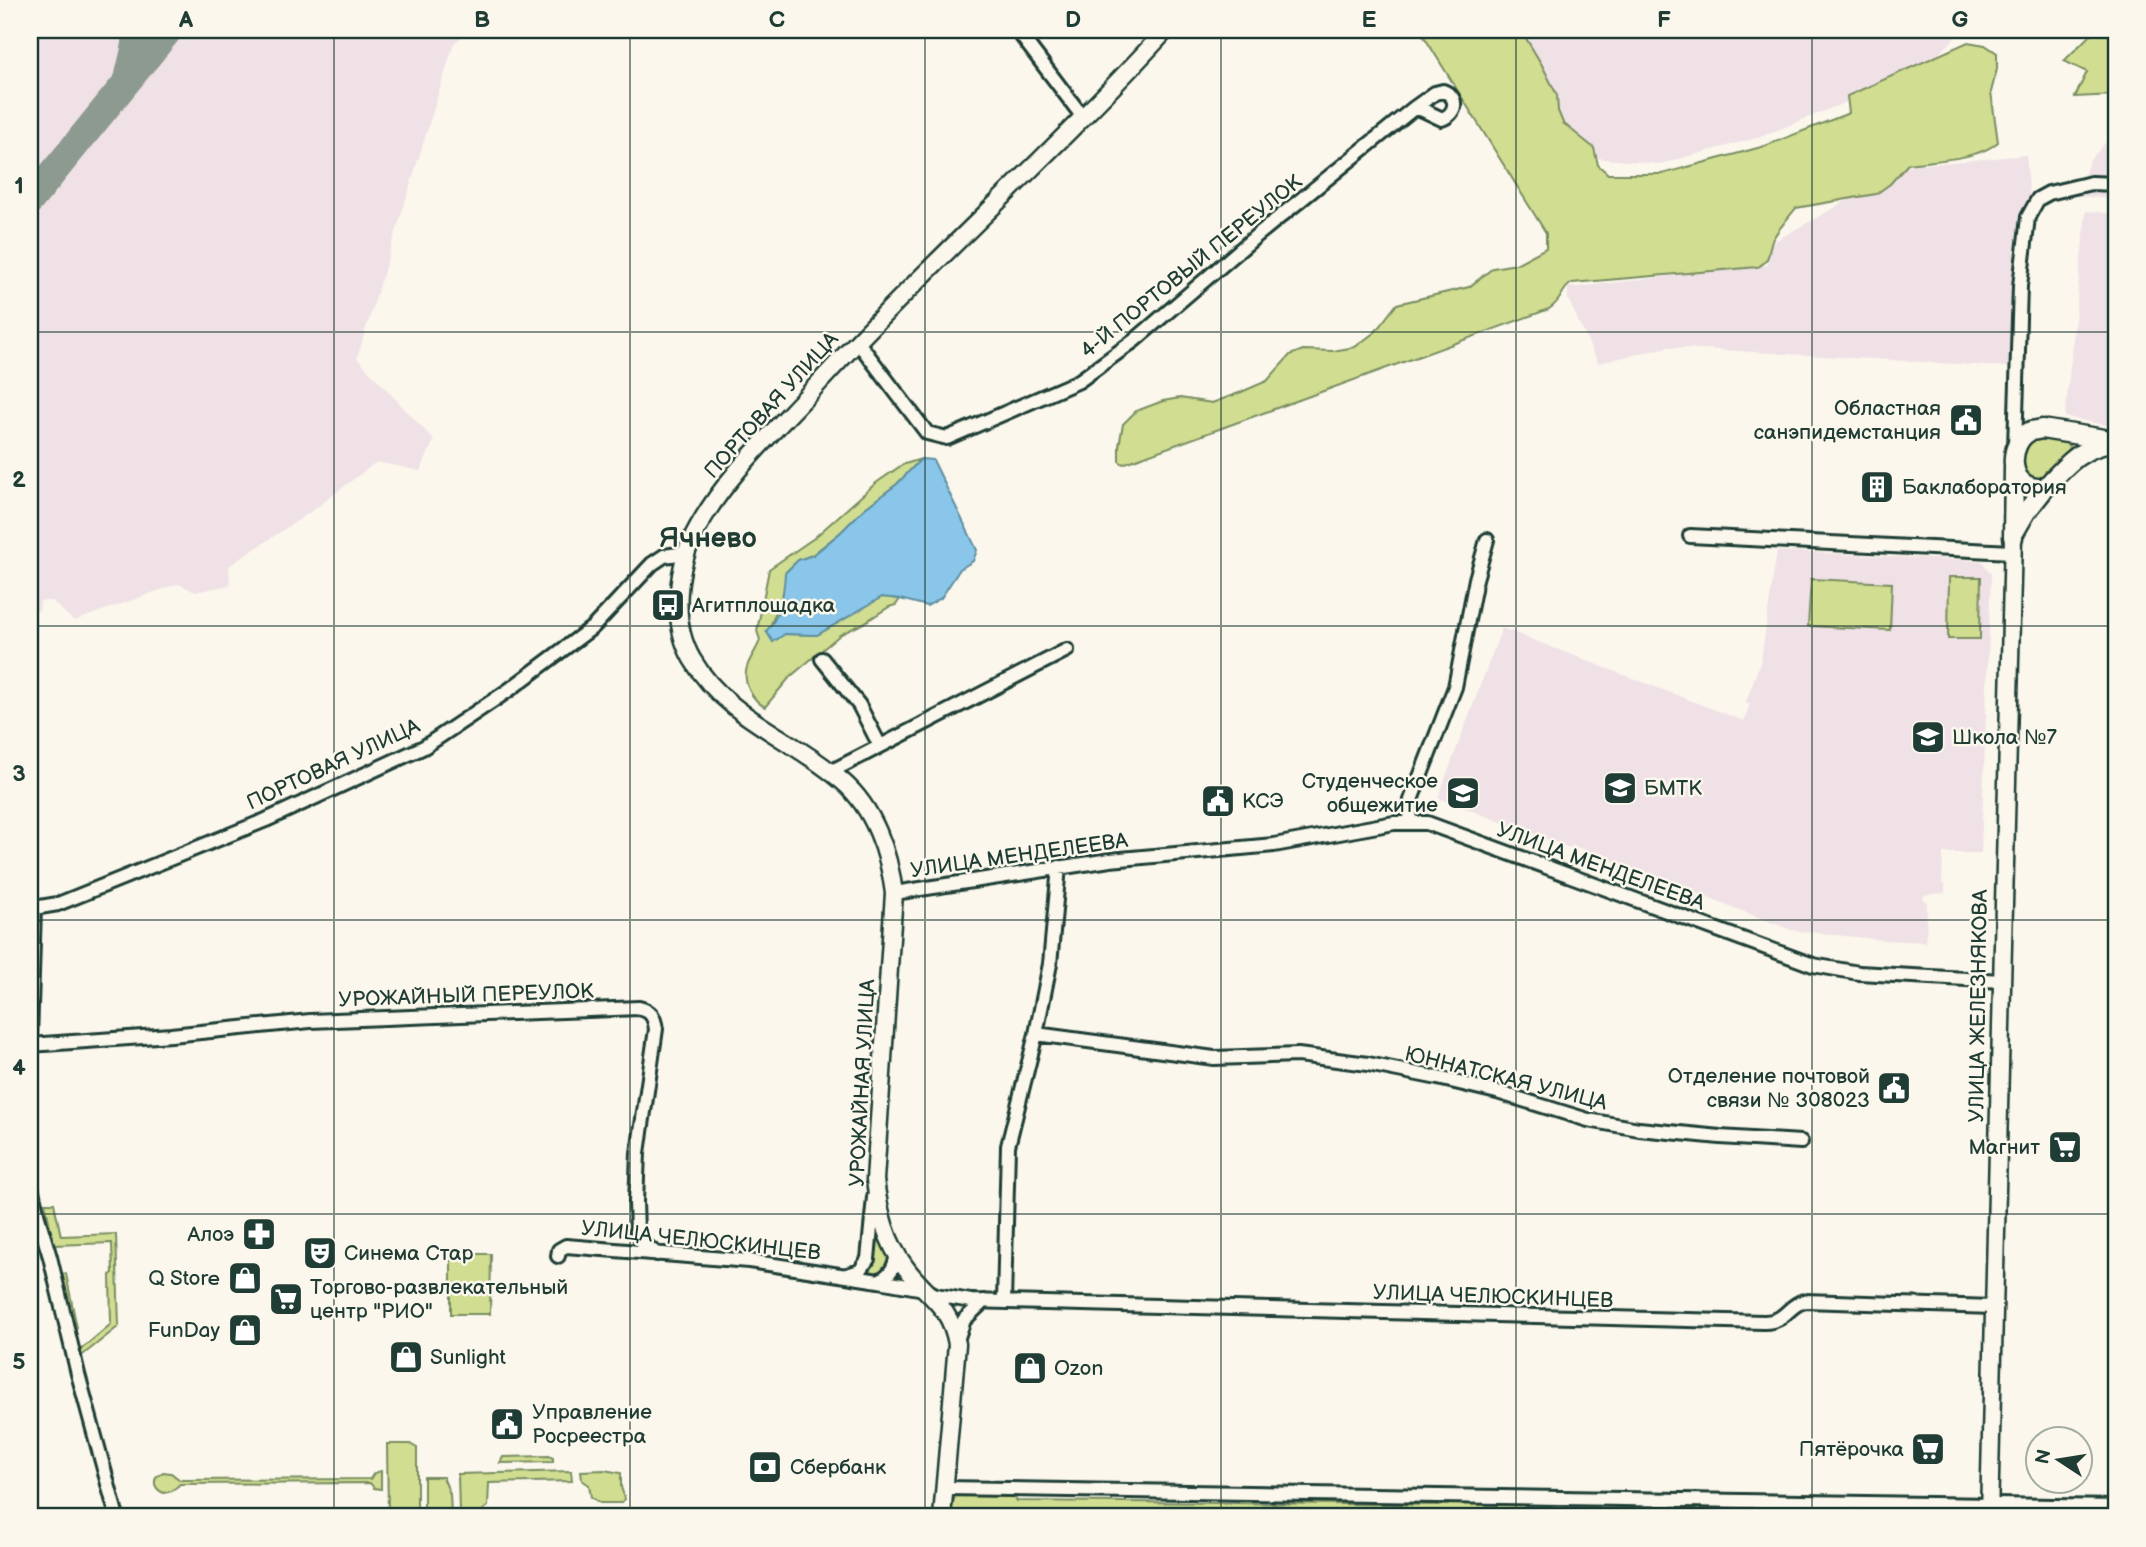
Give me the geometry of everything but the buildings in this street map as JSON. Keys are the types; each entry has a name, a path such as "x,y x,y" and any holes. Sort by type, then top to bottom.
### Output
{"main road":[{"path":"2042,429 2116,441 2090,447 2072,459 2045,488 2025,486 2019,479 2015,459 2022,439 2030,431 2042,429"},
{"path":"2062,432 2074,445 2072,459"},
{"name":"УЛИЦА ЖЕЛЕЗНЯКОВА","path":"2012,545 2015,459"},
{"name":"УЛИЦА ЖЕЛЕЗНЯКОВА","path":"2012,545 2025,512 2045,488"}],"street":[{"path":"1017,30 1082,116"},
{"name":"ПОРТОВАЯ УЛИЦА","path":"30,1042 34,908 58,904 266,820 424,747 509,690 593,627 652,564 664,556 686,553 697,528 736,472 857,341 1166,30"},
{"name":"4-Й ПОРТОВЫЙ ПЕРЕУЛОК","path":"857,341 927,433 947,438 1079,381 1135,341 1255,237 1413,108"},
{"name":"УЛИЦА ЖЕЛЕЗНЯКОВА","path":"2015,459 2018,404 2016,360 2020,286 2028,216 2038,200 2049,193 2091,183 2116,184"},
{"path":"2018,404 2030,423 2042,429"},
{"path":"1690,536 2012,545"},
{"path":"1410,823 1411,800 1455,687 1476,579 1487,540"},
{"name":"УЛИЦА ЖЕЛЕЗНЯКОВА","path":"1989,1510 2012,545"},
{"name":"УРОЖАЙНАЯ УЛИЦА","path":"686,553 679,594 679,615 683,637 706,681 729,704 843,781 875,826 888,860 894,893 875,1180 878,1206 897,1255 944,1310 950,1319 957,1344 942,1517"},
{"path":"830,772 1067,650"},
{"path":"822,659 859,705 880,746"},
{"name":"УЛИЦА МЕНДЕЛЕЕВА","path":"894,893 1110,859 1274,845 1366,827 1427,822 1814,965 1859,973 2002,981"},
{"path":"1004,1302 1008,1146 1050,964 1059,867"},
{"name":"УРОЖАЙНЫЙ ПЕРЕУЛОК","path":"30,1042 171,1035 310,1021 639,1008 649,1011 655,1018 656,1029 638,1153 636,1216 637,1231 644,1244 657,1254"},
{"name":"ЮННАТСКАЯ УЛИЦА","path":"1036,1034 1214,1058 1298,1055 1368,1064 1438,1077 1588,1120 1626,1127 1801,1142"},
{"path":"846,1275 860,1271 868,1259 875,1180"},
{"path":"30,1182 117,1517"},
{"name":"УЛИЦА ЧЕЛЮСКИНЦЕВ","path":"558,1256 559,1250 566,1246 749,1261 924,1289 936,1295 1004,1302 1765,1322 1777,1321 1794,1305 1804,1301 1994,1307"},
{"path":"879,1281 888,1276 894,1268 897,1255"},
{"path":"950,1319 955,1307 977,1301"},
{"path":"957,1344 960,1328 977,1301"},
{"path":"944,1488 1989,1510 2116,1507"}],"shaded area":[{"path":"30,30 470,30 454,43 357,358 434,440 420,471 375,463 313,510 229,566 230,585 195,592 177,584 74,621 52,601 40,601 39,611 30,610"},
{"path":"1509,30 2024,30 1958,35 1920,72 1760,137 1660,164 1595,158 1551,122"},
{"path":"2107,141 2116,141 2116,199 2076,196 2090,160"},
{"path":"2026,155 2030,200 2015,244 2008,367 1668,347 1598,363 1568,299 1568,288 1768,265 1766,246 1909,166"},
{"path":"2086,211 2116,214 2116,427 2065,417"},
{"path":"1777,551 1982,561 1991,574 1981,853 1943,853 1942,884 1945,884 1945,893 1924,895 1923,900 1927,901 1926,942 1791,930 1572,845 1570,848 1438,798 1502,628 1744,721 1750,704 1746,702 1761,660"}],"green space":[{"path":"1420,30 1521,30 1557,95 1558,111 1563,123 1594,148 1598,165 1608,174 1662,174 1765,146 1849,113 1847,96 1968,42 1985,45 1997,53 1997,69 1991,92 1998,142 1968,156 1908,164 1890,184 1876,194 1796,208 1774,237 1768,257 1758,267 1572,283 1549,309 1123,464 1119,461 1119,446 1123,424 1136,411 1180,398 1212,403 1267,381 1290,355 1303,350 1333,351 1355,347 1375,332 1397,304 1469,287 1493,268 1516,264 1546,248 1546,233"},
{"path":"2095,30 2116,30 2116,95 2075,97 2087,72 2064,61"},
{"path":"2033,437 2066,441 2069,446 2068,455 2042,483 2024,476 2021,453"},
{"path":"921,459 897,484 864,509 841,532 812,555 798,560 785,573 785,588 770,627 785,634 817,635 882,597 900,599 896,605 841,634 790,677 765,707 749,690 746,673 760,640 757,631 769,569 814,538 876,483 902,465"},
{"path":"1949,577 1981,577 1980,639 1948,639"},
{"path":"1811,579 1892,583 1890,630 1808,626"},
{"path":"45,1203 54,1203 61,1236 116,1234 119,1326 79,1358 78,1352 111,1324 112,1243 54,1245"},
{"path":"875,1238 881,1239 892,1260 888,1269 875,1276 868,1270"},
{"path":"451,1254 491,1254 490,1314 451,1314"},
{"path":"60,1273 66,1274 77,1328 73,1333"},
{"path":"387,1444 410,1444 417,1448 417,1517 392,1517 388,1514"},
{"path":"503,1457 553,1458 553,1462 500,1463"},
{"path":"604,1470 621,1473 621,1487 625,1499 621,1503 600,1503 591,1497 589,1485 582,1480 581,1471"},
{"path":"381,1471 381,1489 374,1488 370,1483 180,1484 172,1491 164,1493 155,1484 156,1477 163,1472 171,1473 180,1480 370,1479 374,1473"},
{"path":"571,1471 572,1481 489,1483 488,1506 480,1513 459,1513 458,1474"},
{"path":"424,1477 443,1477 450,1494 451,1513 424,1513"},
{"path":"1010,1491 1017,1501 1448,1505 1452,1497 1565,1499 1565,1508 1745,1511 1745,1517 949,1517 956,1493"},
{"path":"1949,1505 1966,1510 1970,1517 1794,1517 1793,1512 1948,1515"},
{"path":"636,1513 641,1517 488,1517 493,1515"}],"water":[{"path":"921,459 933,460 977,550 973,561 960,569 941,598 927,606 882,597 817,635 785,634 773,642 766,631 778,612 785,573 798,560 813,555 841,532 864,509 897,484"}],"taxiway":[{"path":"129,75 136,45 134,30"},
{"path":"30,201 169,30"}],"place":[{"name":"Областная санэпидемстанция","path":"1966,420"},
{"name":"Баклаборатория","path":"1877,487"},
{"name":"Агитплощадка","path":"668,605"},
{"name":"Школа №7","path":"1928,737"},
{"name":"БМТК","path":"1620,788"},
{"name":"Студенческое общежитие","path":"1463,793"},
{"name":"КСЭ","path":"1218,801"},
{"name":"Отделение почтовой связи № 308023","path":"1894,1088"},
{"name":"Магнит","path":"2065,1147"},
{"name":"Алоэ","path":"259,1234"},
{"name":"Синема Стар","path":"320,1253"},
{"name":"Q Store","path":"245,1278"},
{"name":"Торгово-развлекательный центр \"РИО\"","path":"286,1299"},
{"name":"FunDay","path":"245,1330"},
{"name":"Sunlight","path":"406,1357"},
{"name":"Ozon","path":"1030,1368"},
{"name":"Управление Росреестра","path":"507,1424"},
{"name":"Пятёрочка","path":"1928,1449"},
{"name":"Сбербанк","path":"765,1467"}],"district":[{"name":"Ячнево","path":"708,537"}]}
